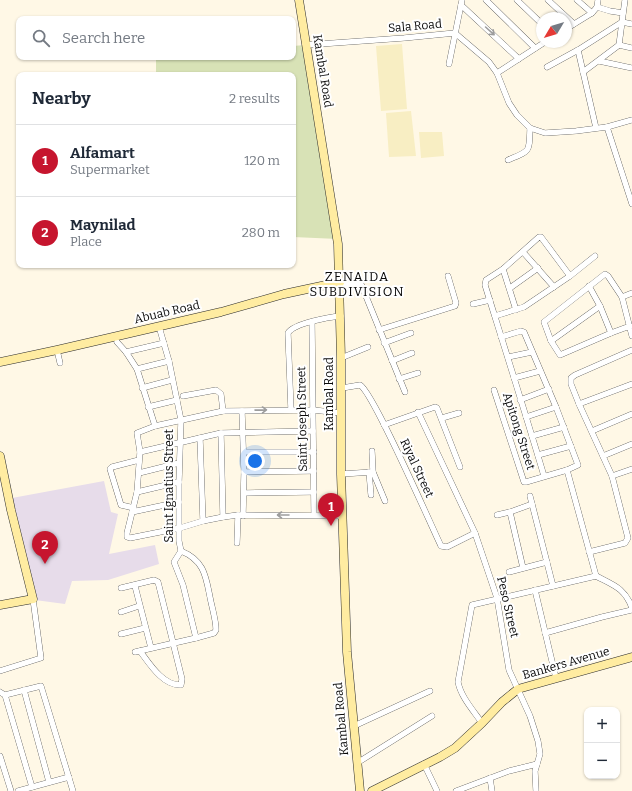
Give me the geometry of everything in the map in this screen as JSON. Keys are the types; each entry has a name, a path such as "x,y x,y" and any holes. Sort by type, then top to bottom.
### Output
{"street":[{"name":"Kambal Road","path":"299,0 338,244 342,388 341,474 347,652 360,791"},
{"path":"486,0 534,48 497,73"},
{"path":"517,0 536,18"},
{"path":"548,0 574,24 592,13 598,7 598,0"},
{"path":"577,0 592,13"},
{"path":"583,72 619,45 625,0"},
{"path":"462,3 519,58"},
{"path":"449,64 462,3"},
{"path":"598,7 623,13"},
{"path":"547,67 578,50 622,22 632,24"},
{"name":"Sala Road","path":"306,44 404,38 455,33 489,62 497,73 509,103 517,115 530,128"},
{"path":"619,45 632,48"},
{"path":"578,50 596,128"},
{"path":"599,61 632,68"},
{"path":"508,160 529,149 531,139 530,128 545,133 576,131 607,127 632,120"},
{"path":"607,127 632,204"},
{"path":"501,337 523,331 549,389 578,465 567,470 544,476 508,357 501,337 485,285 486,280 503,269 539,237 541,237 570,276"},
{"path":"523,252 554,287"},
{"path":"495,316 524,307 570,276 595,256"},
{"path":"510,288 538,268"},
{"path":"503,269 516,310"},
{"path":"630,326 561,355 551,341 544,321 604,274 607,274 622,297 630,326 632,336"},
{"path":"379,330 455,306 456,303 448,276"},
{"path":"340,284 361,284 405,392"},
{"name":"Abuab Road","path":"0,362 221,312 284,294 340,284"},
{"path":"589,286 600,306 611,333"},
{"path":"622,297 632,293"},
{"path":"473,304 490,300"},
{"path":"551,341 600,306"},
{"path":"291,410 288,333 292,328 341,316"},
{"name":"Saint Joseph Street","path":"312,322 314,515"},
{"name":"Saint Ignatius Street","path":"160,330 169,361 181,420 179,463 179,541 181,551 174,562 183,585 196,638"},
{"path":"384,343 411,333"},
{"path":"116,342 126,352 137,369 155,426"},
{"path":"126,352 164,343"},
{"path":"341,358 368,347"},
{"path":"57,350 60,363"},
{"path":"589,552 628,541 628,538 612,476 579,404 571,384 571,378 632,350"},
{"path":"508,357 532,352"},
{"path":"392,361 412,353"},
{"path":"137,369 169,361"},
{"path":"514,378 540,370"},
{"path":"399,379 418,373"},
{"path":"142,388 172,380"},
{"path":"579,404 632,384"},
{"name":"Riyal Street","path":"342,388 356,385 363,387 384,425 441,546 446,547 475,533"},
{"path":"520,400 549,389"},
{"path":"183,396 216,390 219,391 221,394 223,411"},
{"name":"Apitong Street","path":"494,390 524,482 544,476"},
{"path":"148,407 176,400"},
{"path":"384,425 418,412 435,407 437,408 460,467"},
{"path":"526,417 556,407"},
{"path":"341,413 313,410 223,411 155,426 137,433 140,452 139,473 137,492 127,537 130,538 180,528 223,517 314,515 342,516"},
{"path":"237,543 244,493 242,411"},
{"name":"Peso Street","path":"418,412 475,533 497,598 509,670 530,716 538,741 540,754 535,771 536,791"},
{"path":"442,418 459,413"},
{"path":"592,431 632,414"},
{"path":"532,436 564,427"},
{"path":"140,452 221,433 313,431"},
{"path":"221,433 223,517"},
{"path":"200,438 203,521"},
{"path":"602,456 632,444"},
{"path":"538,456 571,446"},
{"path":"371,495 372,450"},
{"path":"244,452 314,452"},
{"path":"0,456 11,510 33,599 41,658 0,671"},
{"path":"139,460 112,467 110,469 121,505 133,510 179,502"},
{"path":"139,473 179,463"},
{"path":"612,476 632,469"},
{"path":"567,470 596,576"},
{"path":"244,472 314,471"},
{"path":"341,474 371,472"},
{"path":"371,472 385,501"},
{"path":"137,492 179,482"},
{"path":"244,493 314,492"},
{"path":"530,496 553,586"},
{"path":"497,515 532,504"},
{"path":"510,512 524,568"},
{"path":"121,588 156,580 160,587 174,642 183,682 180,685 165,680 138,651 174,642 196,638 214,633 216,630 204,572 197,560 181,551"},
{"path":"509,572 547,562"},
{"path":"482,723 462,695 458,682 472,606 497,598 596,576 622,590 629,599 632,609 602,616 545,633"},
{"path":"135,586 151,648"},
{"path":"535,590 556,678"},
{"path":"0,605 33,599"},
{"path":"121,612 139,606"},
{"path":"121,634 145,628"},
{"name":"Bankers Avenue","path":"372,791 455,748 502,702 518,689 632,657"},
{"path":"32,787 2,694 39,686 42,688 73,791"},
{"path":"24,690 49,782"},
{"path":"354,726 430,691"},
{"path":"357,763 432,716"},
{"path":"0,756 1,764 11,791"},
{"path":"424,764 437,791"},
{"path":"456,791 509,771 537,764"},
{"path":"18,791 69,777"},
{"path":"490,778 492,791"}],"shaded area":[{"path":"402,44 407,109 381,111 376,46"},
{"path":"411,111 416,156 389,157 386,113"},
{"path":"419,132 442,132 444,156 421,158"},
{"path":"104,481 111,512 118,514 109,554 155,545 159,564 108,580 72,581 65,604 35,600 12,498"}],"green space":[{"path":"305,45 338,239 296,237 296,72 156,72 156,60 296,60 296,46"}],"place":[{"name":"Alfamart","path":"331,526"},
{"name":"Maynilad","path":"45,564"}],"district":[{"name":"ZENAIDA SUBDIVISION","path":"357,284"}]}
